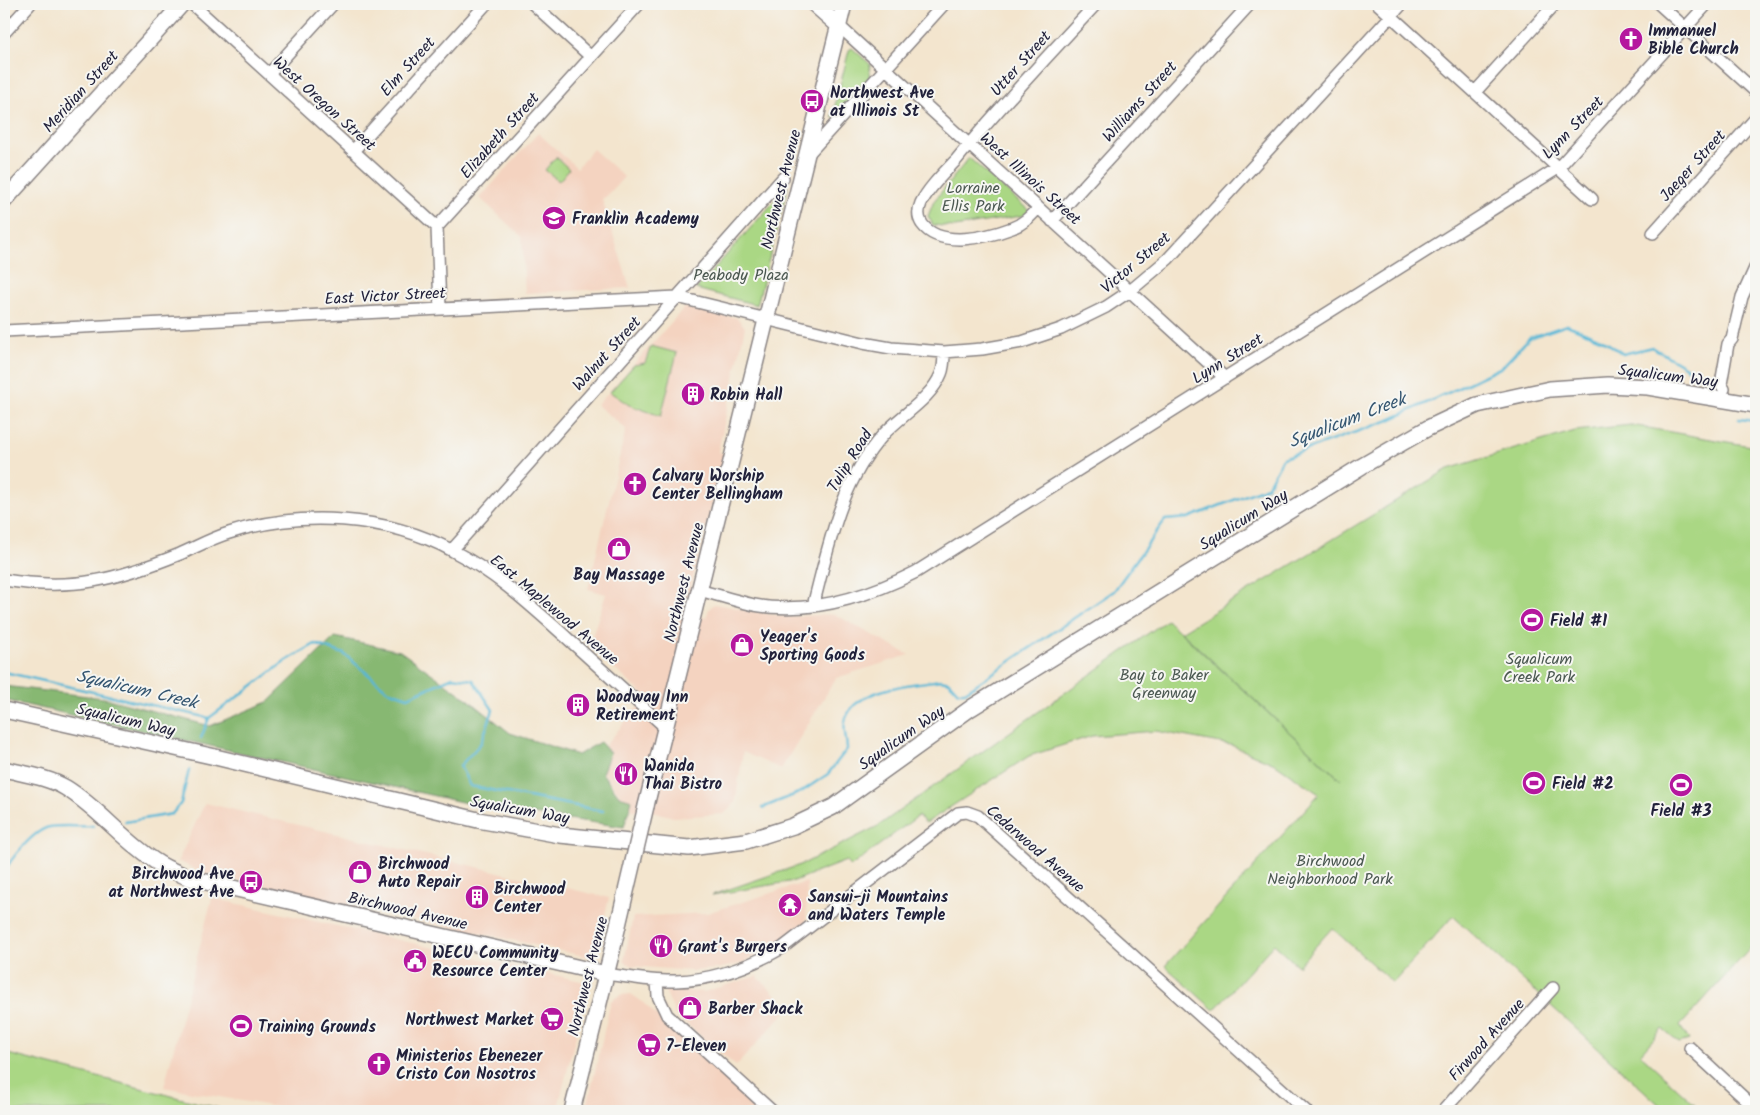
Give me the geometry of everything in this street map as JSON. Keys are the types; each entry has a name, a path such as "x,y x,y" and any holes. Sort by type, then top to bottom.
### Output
{"street":[{"path":"4,32 30,4"},
{"name":"Meridian Street","path":"4,202 182,4"},
{"name":"West Oregon Street","path":"192,4 437,227"},
{"path":"269,74 333,4"},
{"name":"Elm Street","path":"353,151 486,4"},
{"path":"533,4 591,57"},
{"name":"Elizabeth Street","path":"437,227 639,4"},
{"name":"West Illinois Street","path":"814,4 1225,378"},
{"name":"Northwest Avenue","path":"572,1111 844,4"},
{"path":"806,156 944,4"},
{"name":"Utter Street","path":"1038,208 1026,221 1013,228 979,237 945,238 924,226 919,214 921,204 968,144 1096,4"},
{"name":"Williams Street","path":"1052,221 1250,4"},
{"path":"1378,4 1592,199"},
{"name":"Victor Street","path":"766,319 891,348 944,352 982,349 1022,342 1061,329 1106,307 1130,291 1179,248 1402,4"},
{"path":"1474,92 1554,4"},
{"path":"1659,4 1756,92"},
{"name":"Lynn Street","path":"699,590 764,606 813,606 834,603 876,590 916,572 1558,168 1707,4"},
{"name":"Jaeger Street","path":"1653,232 1756,118"},
{"name":"Walnut Street","path":"452,550 784,178"},
{"path":"437,227 440,308"},
{"path":"1723,394 1728,385 1735,345 1732,339 1742,297 1756,266"},
{"name":"East Victor Street","path":"4,331 677,297 766,319"},
{"name":"Tulip Road","path":"813,606 836,516 848,488 882,437 936,382 944,367 944,352"},
{"name":"Squalicum Way","path":"4,710 211,756 478,820 560,835 689,848 746,841 793,826 833,807 971,708 1362,466 1428,428 1477,406 1550,389 1608,385 1723,394 1756,405"},
{"name":"East Maplewood Avenue","path":"4,580 52,585 104,581 130,573 228,534 289,521 331,520 376,525 413,534 452,550 482,568 527,603 665,727"},
{"name":"Birchwood Avenue","path":"4,769 31,775 64,787 96,810 132,843 159,864 189,878 606,974 657,980"},
{"name":"Cedarwood Avenue","path":"657,980 691,980 738,970 759,961 782,948 958,813 967,812 978,816 1306,1111"},
{"path":"657,980 658,996 668,1016 772,1111"},
{"name":"Firwood Avenue","path":"1443,1111 1553,988"},
{"path":"1690,1048 1756,1109"}],"shaded area":[{"name":"Franklin Academy","path":"538,133 577,168 593,149 624,177 602,199 630,288 525,293 522,237 480,198"},
{"path":"685,307 737,318 745,327 718,452 725,454 684,613 706,618 709,609 714,604 786,617 834,614 909,655 836,678 781,769 743,752 735,803 724,814 673,817 656,812 632,810 603,772 611,753 605,746 646,697 589,646 606,594 588,589 626,429 597,405"},
{"path":"205,803 609,898 594,958 202,873 178,861"},
{"path":"807,882 806,924 786,940 740,964 717,969 693,971 632,966 624,961 633,917 707,913"},
{"path":"212,898 585,982 588,987 557,1111 298,1111 164,1087"},
{"path":"757,976 789,1008 736,1066 675,1014 665,990 704,992"},
{"path":"631,994 641,1001 760,1111 586,1111 611,1001 620,995"}],"green space":[{"path":"852,48 870,64 869,80 833,118 849,50"},
{"path":"556,157 569,169 559,181 545,170"},
{"name":"Lorraine Ellis Park","path":"969,158 1033,214 955,227 933,225 928,216 934,201"},
{"name":"Peabody Plaza","path":"788,186 757,305 696,289"},
{"path":"651,346 677,353 661,416 629,405 610,392 634,365 645,363"},
{"name":"Squalicum Creek Park","path":"1631,425 1756,447 1756,942 1680,1026 1689,1040 1679,1043 1662,1029 1640,1054 1702,1111 1666,1111 1453,916 1393,983 1332,928 1298,966 1274,944 1214,1010 1165,966 1319,794 1277,765 1231,745 1156,731 1092,736 1029,756 926,823 918,816 850,867 846,861 794,881 712,895 803,864 878,826 1167,620 1341,780 1181,632 1448,469 1575,431"},
{"path":"335,637 400,651 469,700 510,733 578,755 600,742 610,753 602,773 619,796 632,800 624,827 484,807 4,700 4,686 104,698 210,726 268,702"},
{"path":"4,1053 230,1111 4,1111"}],"waterway":[{"name":"Squalicum Creek","path":"762,808 801,792 828,774 847,749 845,722 850,711 859,702 885,690 941,680 949,682 958,692 965,692 1114,591 1165,520 1188,518 1267,487 1283,458 1387,421 1502,367 1529,338 1567,325 1603,340 1623,354 1652,347 1703,377"},
{"name":"Squalicum Creek","path":"1739,419 1756,421"},
{"name":"Squalicum Creek","path":"4,672 209,718 286,661 315,644 344,654 387,690 408,697 453,677 473,680 493,710 481,743 460,766 470,786 603,811"},
{"path":"201,738 209,718"},
{"path":"125,822 172,814 181,803 189,770"},
{"path":"4,873 12,860 30,839 44,829 55,826 93,826"}],"place":[{"name":"Immanuel Bible Church","path":"1631,39"},
{"name":"Northwest Ave at Illinois St","path":"812,101"},
{"name":"Franklin Academy","path":"554,218"},
{"name":"Robin Hall","path":"693,394"},
{"name":"Calvary Worship Center Bellingham","path":"635,484"},
{"name":"Bay Massage","path":"619,549"},
{"name":"Field #1","path":"1532,620"},
{"name":"Yeager's Sporting Goods","path":"742,645"},
{"name":"Woodway Inn Retirement","path":"578,705"},
{"name":"Wanida Thai Bistro","path":"626,774"},
{"name":"Field #2","path":"1534,783"},
{"name":"Field #3","path":"1681,785"},
{"name":"Birchwood Auto Repair","path":"360,872"},
{"name":"Birchwood Ave at Northwest Ave","path":"251,882"},
{"name":"Birchwood Center","path":"477,897"},
{"name":"Sansui-ji Mountains and Waters Temple","path":"790,905"},
{"name":"Grant's Burgers","path":"661,946"},
{"name":"WECU Community Resource Center","path":"415,961"},
{"name":"Barber Shack","path":"690,1008"},
{"name":"Northwest Market","path":"552,1019"},
{"name":"Training Grounds","path":"241,1026"},
{"name":"7-Eleven","path":"649,1045"},
{"name":"Ministerios Ebenezer Cristo Con Nosotros","path":"379,1064"}],"park label":[{"name":"Bay to Baker Greenway","path":"1164,683"},
{"name":"Birchwood Neighborhood Park","path":"1330,869"}]}
